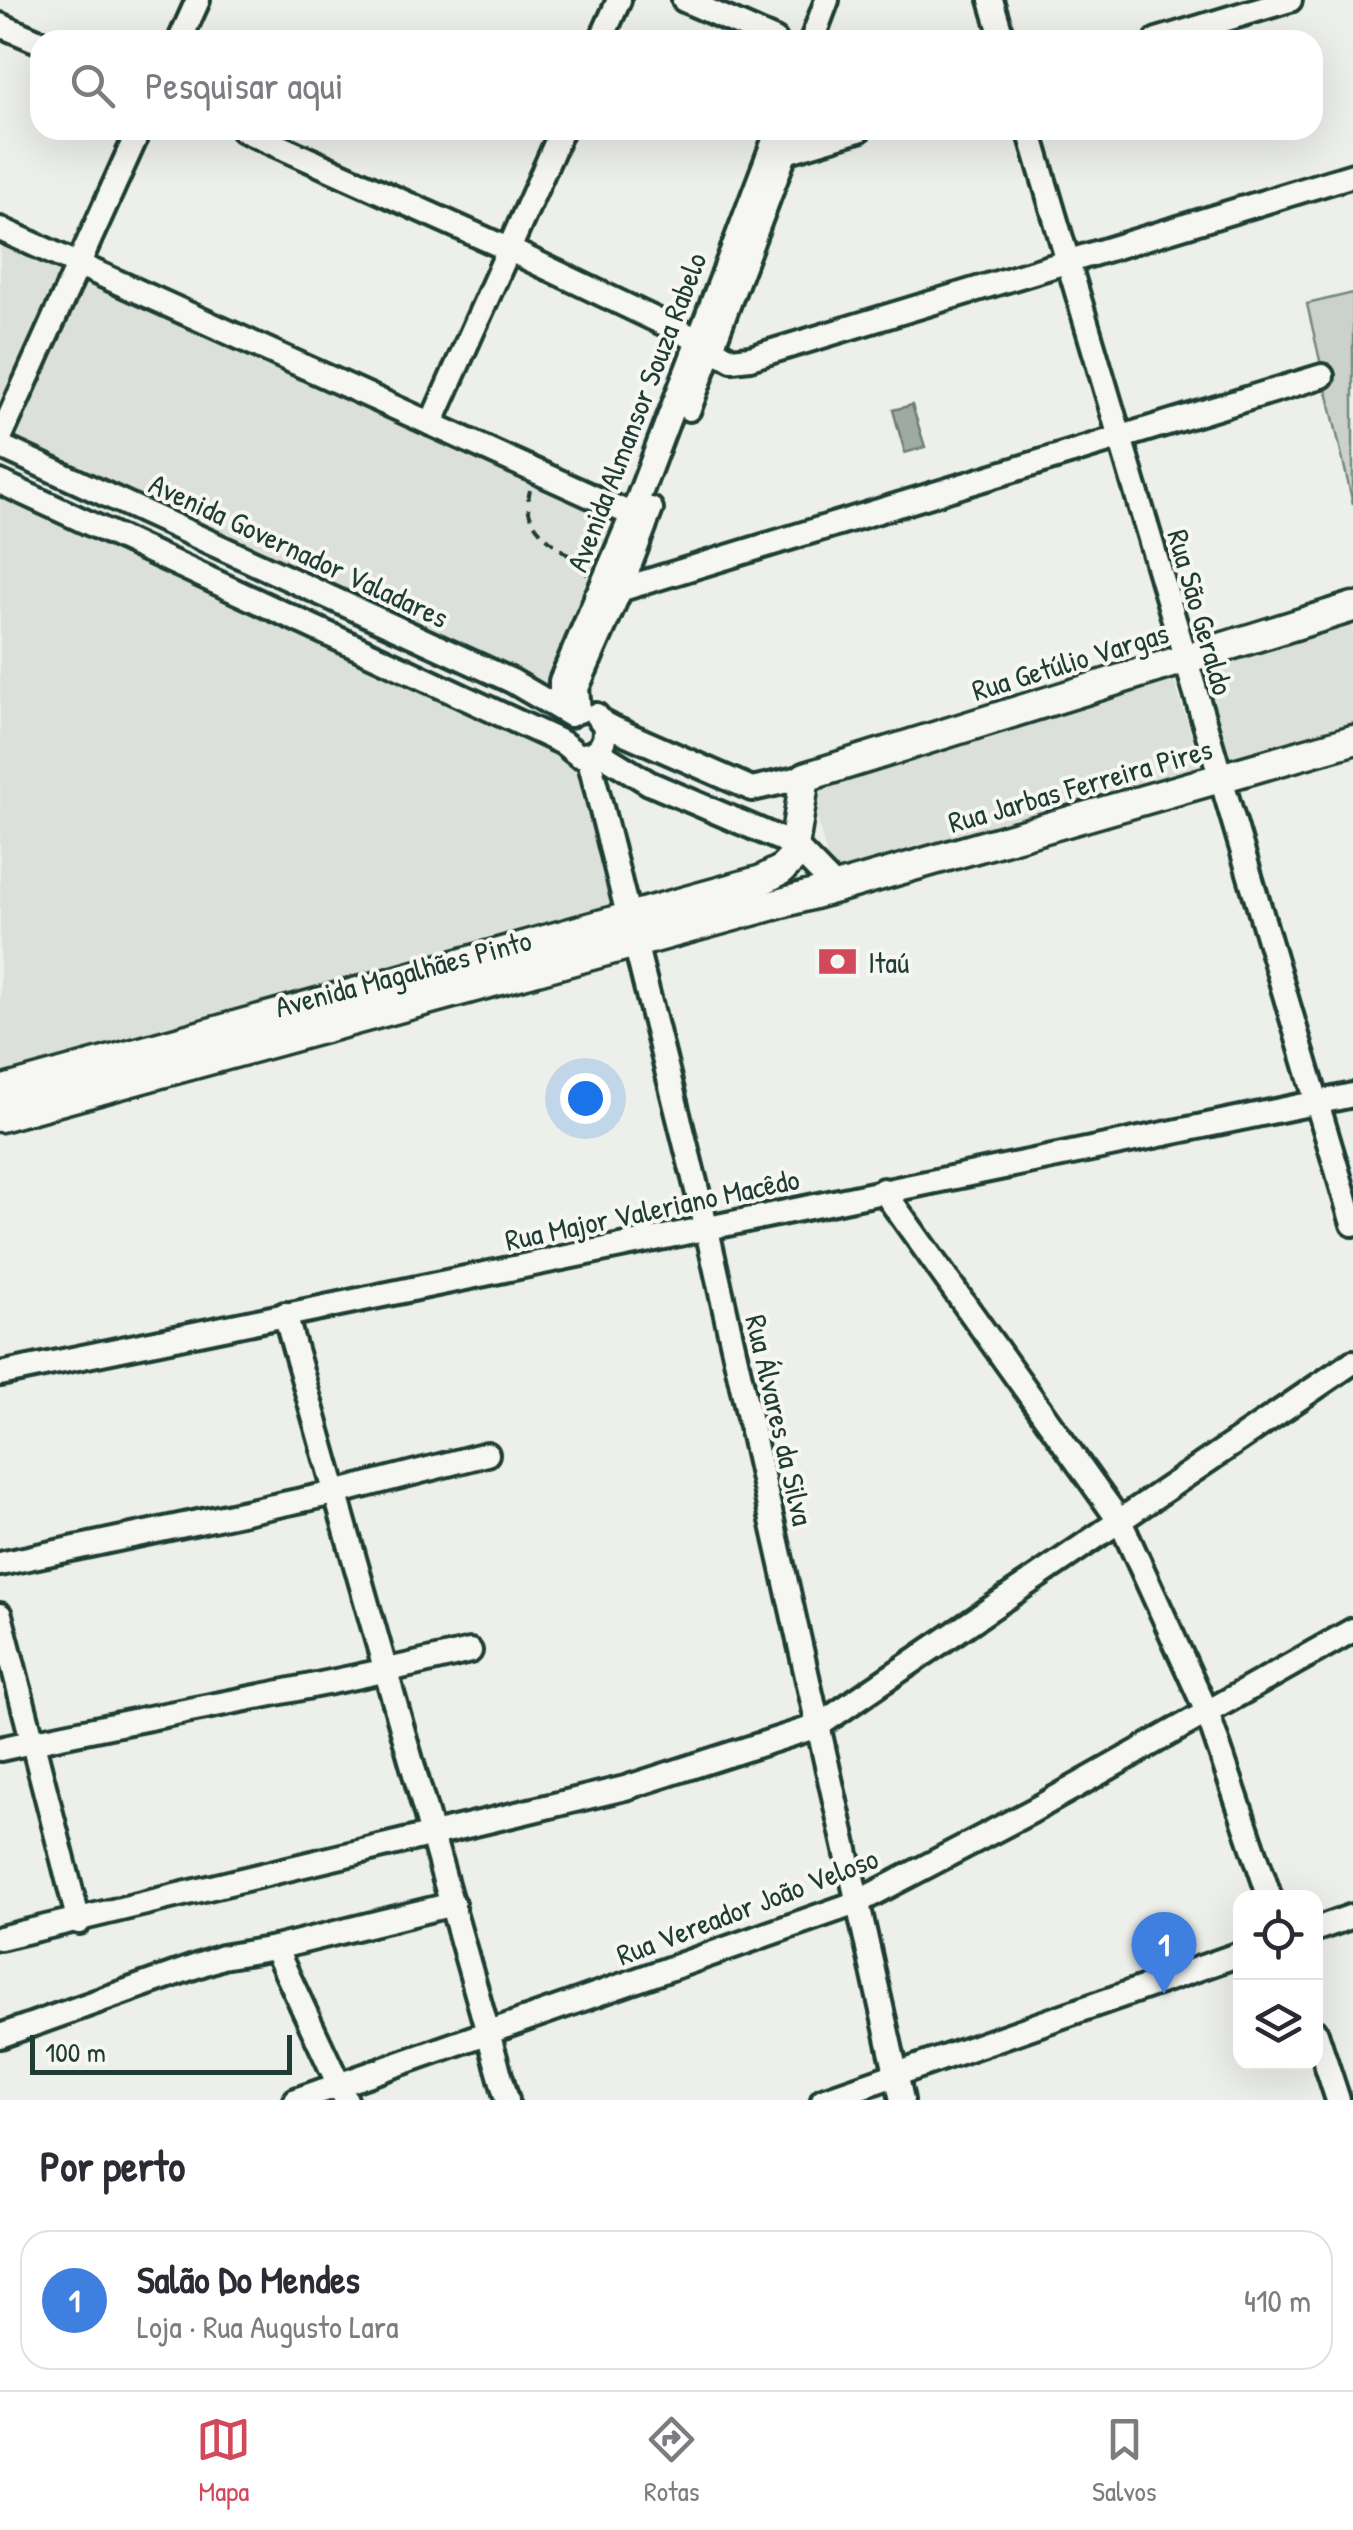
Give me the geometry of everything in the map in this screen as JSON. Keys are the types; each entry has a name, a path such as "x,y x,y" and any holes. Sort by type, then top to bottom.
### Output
{"main road":[{"name":"Rua Getúlio Vargas","path":"806,778 1353,606"},
{"name":"Rua Jarbas Ferreira Pires","path":"830,890 1353,740"},
{"path":"794,845 806,778"},
{"name":"Avenida Magalhães Pinto","path":"634,930 781,870 792,859 794,845"},
{"name":"Avenida Magalhães Pinto","path":"0,1091 312,1018 634,930 830,890"},
{"name":"Avenida Magalhães Pinto","path":"0,1117 312,1018"}],"street":[{"path":"184,30 198,0"},
{"path":"684,0 752,30"},
{"path":"816,30 827,0"},
{"path":"832,30 843,0"},
{"path":"991,0 1000,30"},
{"path":"1190,30 1290,0"},
{"path":"603,30 609,3"},
{"path":"0,24 30,38"},
{"path":"0,438 134,140"},
{"path":"265,140 510,250 732,360 750,358 1353,176"},
{"path":"431,424 558,140"},
{"name":"Rua São Geraldo","path":"1032,140 1353,1224"},
{"name":"Avenida Almansor Souza Rabelo","path":"574,714 578,688 620,590 639,518 781,142"},
{"path":"0,229 639,518"},
{"path":"596,598 1322,376"},
{"name":"Avenida Governador Valadares","path":"0,446 574,714"},
{"name":"Avenida Governador Valadares","path":"0,482 563,742"},
{"name":"Avenida Almansor Souza Rabelo","path":"574,714 561,694 561,681 596,598 639,518"},
{"path":"264,602 276,572"},
{"path":"592,753 604,743 604,724 598,716 574,714 563,723 563,742 569,751 592,753 650,783 794,845 830,890"},
{"name":"Rua Getúlio Vargas","path":"604,724 752,789 806,778"},
{"name":"Rua Álvares da Silva","path":"592,753 707,1230 902,2100"},
{"name":"Rua Major Valeriano Macêdo","path":"0,1374 1353,1096"},
{"path":"883,1190 1121,1523 1207,1712 1267,1890"},
{"path":"284,1314 507,2100"},
{"path":"0,1938 624,1788 818,1726 1353,1362"},
{"path":"0,1564 335,1493 487,1454"},
{"path":"0,1615 79,1922"},
{"name":"Rua Vereador João Veloso","path":"296,2100 342,2093 488,2033 856,1903 1032,1811 1353,1630"},
{"path":"0,1749 384,1672 470,1651"},
{"path":"0,2036 222,1957 275,1948 453,1904"},
{"path":"1323,1926 1353,1916"},
{"path":"275,1948 342,2093"},
{"path":"824,2100 1233,1956"},
{"path":"1323,2054 1338,2100"}],"path":[{"path":"533,470 528,516 556,548 580,565 596,598"}],"shaded area":[{"path":"0,238 70,269 0,415"},
{"path":"85,272 627,521 551,689 9,440"},
{"path":"1353,293 1353,504 1307,304"},
{"path":"912,405 925,447 905,453 893,410"},
{"path":"0,493 583,756 622,908 0,1082"},
{"path":"1353,613 1353,728 1232,763 1202,659"},
{"path":"1172,675 1203,771 1062,808 906,858 839,871 830,868 809,787"}],"place":[{"name":"Itaú","path":"838,962"},
{"name":"Salão Do Mendes","path":"1164,1994"}]}
